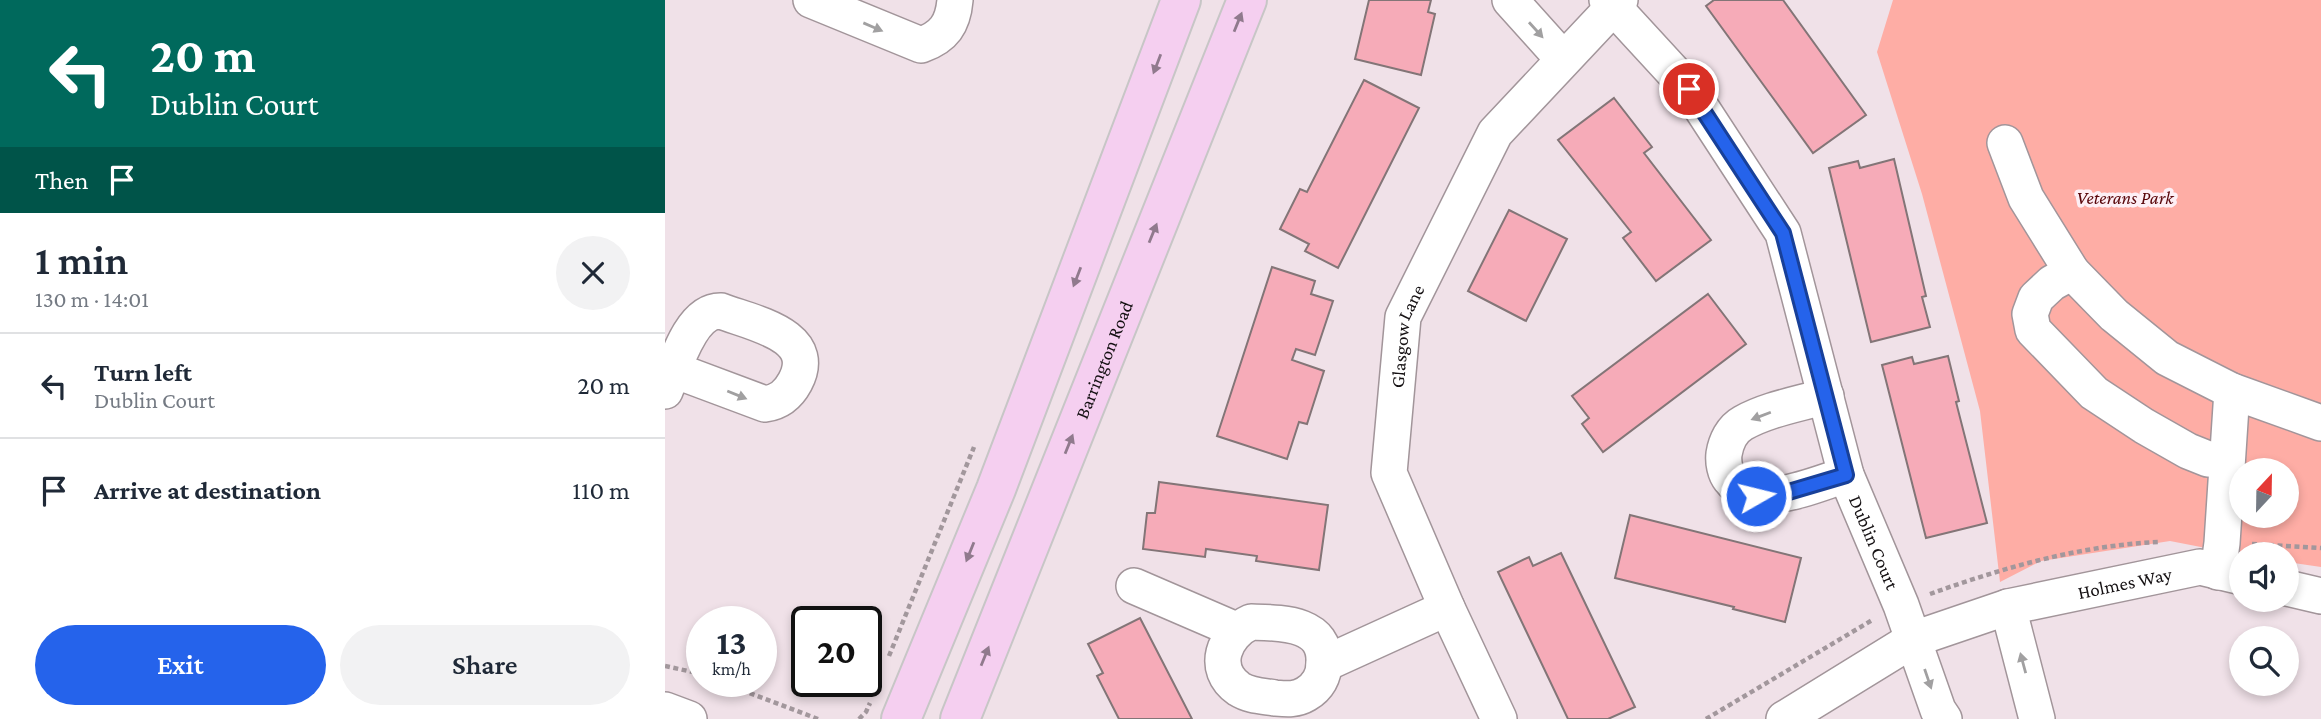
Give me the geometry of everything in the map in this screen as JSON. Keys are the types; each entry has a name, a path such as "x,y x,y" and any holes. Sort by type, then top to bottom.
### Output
{"main road":[{"path":"884,715 996,489 1181,0"},
{"name":"Barrington Road","path":"960,719 1247,0"}],"street":[{"path":"811,0 921,45 946,31 954,14 955,0"},
{"path":"1510,0 1563,59"},
{"name":"Glasgow Lane","path":"1499,719 1447,608 1389,473 1403,317 1495,132 1613,2"},
{"name":"Dublin Court","path":"1613,2 1689,89 1783,233 1846,475 1914,639"},
{"path":"2005,143 2026,198 2072,272 2114,315 2167,358 2232,391 2321,423"},
{"path":"2072,272 2052,283 2036,298 2030,314 2033,330 2094,393 2188,451 2208,459 2227,460"},
{"path":"2229,571 2222,543 2232,391"},
{"path":"1826,396 1741,424 1729,436 1724,455 1725,474 1737,489 1756,496 1775,496 1846,475"},
{"name":"Holmes Way","path":"1784,719 1914,639 2008,607 2200,567 2229,575"},
{"path":"1134,586 1236,630"},
{"path":"2299,591 2321,596"},
{"path":"2008,607 2037,719"},
{"path":"1324,664 1447,608"},
{"path":"1251,622 1302,627 1313,634 1321,644 1325,656 1320,681 1302,696 1290,699 1251,695 1240,690 1231,682 1223,659 1225,647 1236,630 1251,622"},
{"path":"1914,639 1938,710 1944,719"},
{"path":"665,710 689,719"}],"path":[{"path":"665,666 686,671"},
{"path":"760,697 818,719"},
{"path":"859,719 884,715"}],"green space":[{"name":"Veterans Park","path":"1893,0 2321,0 2321,567 2299,564 2299,542 2229,542 2229,552 2170,541 2041,561 2000,582 1980,411 1922,194 1877,52"}],"building":[{"path":"1369,0 1431,0 1428,12 1435,14 1421,75 1355,59"},
{"path":"1714,0 1783,0 1866,115 1813,153 1706,6"},
{"path":"1364,80 1419,108 1338,268 1305,251 1309,244 1280,229 1300,189 1307,192"},
{"path":"1614,98 1652,147 1644,153 1711,240 1656,281 1623,238 1631,232 1558,140"},
{"path":"1894,159 1926,296 1922,297 1930,327 1871,342 1829,168 1858,161 1860,168"},
{"path":"1509,210 1567,239 1526,321 1468,291"},
{"path":"1272,267 1315,281 1311,294 1333,301 1315,355 1296,349 1292,360 1324,371 1307,424 1299,422 1287,459 1217,436"},
{"path":"1708,294 1746,344 1603,452 1582,424 1589,418 1572,396"},
{"path":"1948,356 1959,401 1956,402 1987,523 1926,538 1882,365 1912,357 1914,364"},
{"path":"1159,482 1328,505 1319,570 1256,561 1257,556 1206,549 1205,557 1143,549 1147,513 1155,513"},
{"path":"1630,515 1801,558 1785,622 1615,578"},
{"path":"1561,553 1635,707 1608,719 1568,719 1498,572 1529,557 1533,566"},
{"path":"1140,618 1192,719 1119,719 1097,676 1103,673 1088,644"}],"route":[{"path":"1689,89 1783,233 1846,475 1775,496 1756,496"}]}
